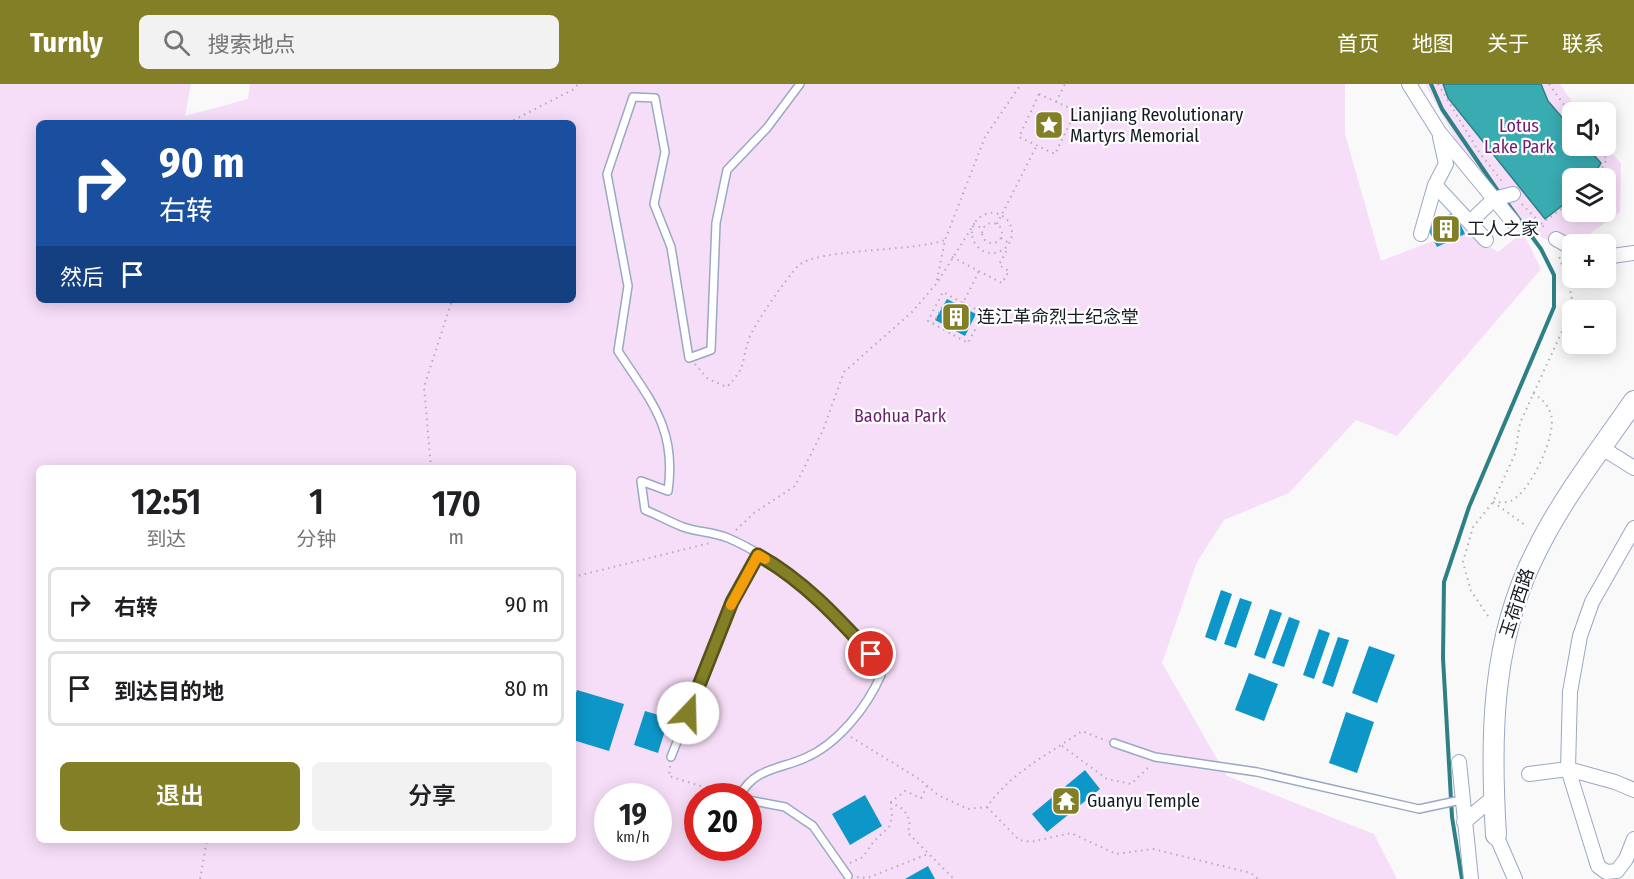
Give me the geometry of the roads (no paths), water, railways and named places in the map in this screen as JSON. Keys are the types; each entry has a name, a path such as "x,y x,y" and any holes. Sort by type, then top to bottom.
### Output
{"main road":[{"name":"玉荷西路","path":"1496,835 1495,697 1512,609 1545,534 1634,401"}],"street":[{"path":"1409,84 1438,132 1513,222"},
{"path":"1421,234 1434,185 1446,164 1438,132"},
{"path":"1434,185 1486,240"},
{"path":"1470,222 1494,199 1513,194"},
{"path":"1556,239 1562,242"},
{"path":"1616,256 1634,254"},
{"path":"1602,448 1634,468"},
{"path":"1634,528 1592,602 1580,636 1570,692 1568,769 1598,866 1605,873 1617,871 1626,859 1634,839"},
{"path":"1459,762 1461,801 1471,879"},
{"path":"1529,774 1568,769 1616,782 1634,790"},
{"path":"1464,822 1494,797"},
{"path":"1496,835 1515,879"}],"lane":[{"path":"748,783 771,767 804,759 830,743 872,696 881,675 871,654 835,616 777,566 727,538 684,527 645,510 641,481 668,491 672,465 661,417 618,351 628,286 607,174 633,97 655,98 665,152 654,204 671,247 689,358 711,350 716,223 727,170 767,128 800,84"},
{"path":"671,757 732,602 758,555"},
{"path":"1114,743 1155,757 1257,772 1327,790 1419,808 1461,801"},
{"path":"762,803 785,807 813,826 848,876"}],"water":[{"path":"1443,84 1541,84 1548,101 1562,117 1562,156 1595,156 1601,163 1598,168 1562,168 1562,206 1545,219 1448,98"}],"waterway":[{"path":"1431,84 1442,109 1500,194"},
{"path":"1462,879 1452,817 1443,658 1444,582 1469,507 1554,307 1554,275 1541,249 1505,200"}],"place":[{"name":"Lianjiang Revolutionary Martyrs Memorial","path":"1049,125"},
{"name":"工人之家","path":"1446,229"},
{"name":"连江革命烈士纪念堂","path":"956,317"},
{"name":"Guanyu Temple","path":"1066,801"}],"park label":[{"name":"Lotus Lake Park","path":"1519,136"},
{"name":"Baohua Park","path":"900,416"}]}
